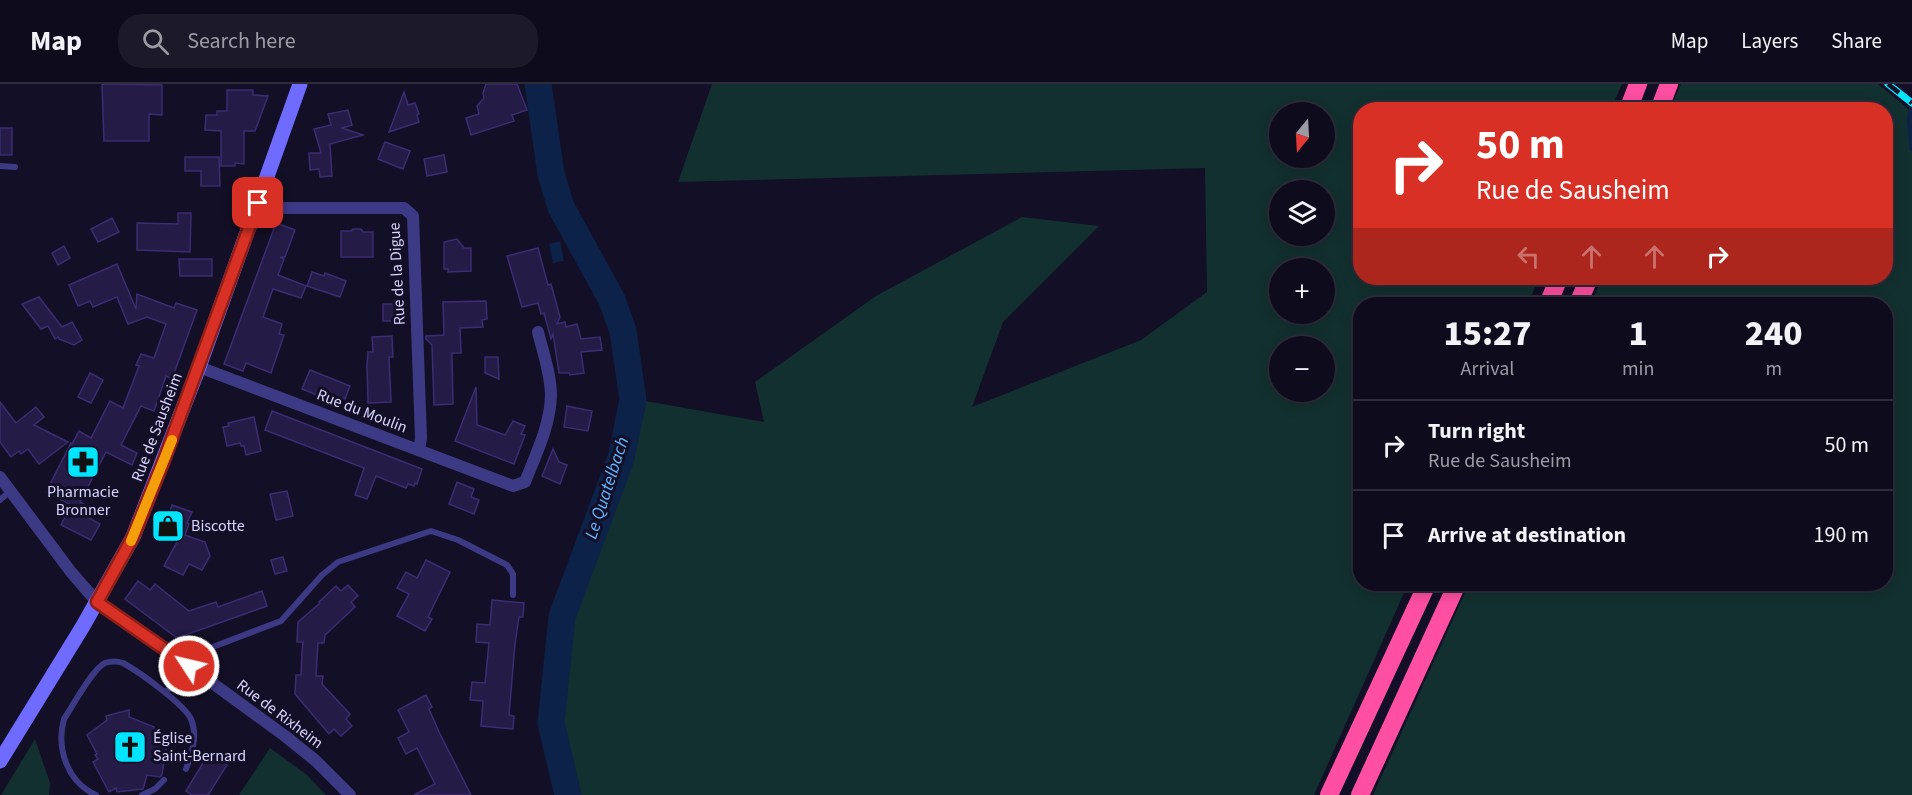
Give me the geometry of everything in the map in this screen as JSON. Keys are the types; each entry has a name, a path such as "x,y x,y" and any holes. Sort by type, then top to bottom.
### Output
{"highway":[{"path":"1631,102 1638,84"},
{"path":"1662,102 1669,84"},
{"path":"1329,795 1424,591"},
{"path":"1360,795 1454,591"}],"main road":[{"name":"Rue de Sausheim","path":"0,761 97,602 133,537 199,367 300,84"}],"street":[{"name":"Rue de la Digue","path":"258,203 273,208 404,208 413,216 421,438 419,450"},
{"name":"Rue du Moulin","path":"199,367 513,486 525,482 546,429 551,396 546,362 538,332"},
{"name":"Rue de Rixheim","path":"0,477 71,572 97,602 285,736 316,761 350,795"}],"lane":[{"path":"0,166 15,166"},
{"path":"0,500 10,491"},
{"path":"166,692 189,666 210,648 281,621 322,575 338,562 431,531 458,540 507,565 513,574 513,595"},
{"path":"96,795 80,785 71,775 62,753 61,729 64,719 97,668 109,662 123,663 166,692 190,718 195,739 186,769"},
{"path":"142,795 155,789 164,780"}],"green space":[{"path":"712,84 1622,84 1614,102 1353,102 1353,285 1536,285 1531,297 1353,297 1353,591 1405,591 1314,795 576,795 557,723 569,617 627,465 640,400 764,422 755,382 876,296 1022,217 1099,226 1003,322 972,407 1141,340 1207,292 1205,168 678,182"},
{"path":"1681,84 1878,84 1912,112 1912,795 1373,795 1466,591 1893,591 1893,297 1594,297 1599,285 1893,285 1893,102 1673,102"},
{"path":"35,739 50,783 49,795 1,795"},
{"path":"270,748 307,775 326,795 239,795"}],"water":[{"path":"560,241 564,261 553,263 549,244"}],"building":[{"path":"102,84 162,85 162,115 149,114 149,141 104,141"},
{"path":"486,84 517,84 527,110 512,115 514,121 471,135 466,118 479,114 477,106 484,98"},
{"path":"227,90 253,90 253,95 268,96 255,131 244,131 244,164 235,163 235,166 221,166 221,131 205,130 206,115 217,115 217,111 227,111"},
{"path":"404,92 408,105 415,103 419,122 389,132"},
{"path":"348,110 352,125 342,128 363,135 330,144 332,176 320,177 319,169 310,170 309,153 321,153 314,129 331,125 328,114"},
{"path":"0,128 12,128 12,155 0,155"},
{"path":"385,142 410,151 403,169 378,159"},
{"path":"444,155 447,172 427,176 424,159"},
{"path":"185,157 219,157 220,186 201,186 201,171 185,171"},
{"path":"178,213 191,213 190,252 137,250 137,223 178,224"},
{"path":"112,218 119,232 98,242 91,229"},
{"path":"276,223 295,230 285,257 280,257 284,259 278,275 306,286 301,298 273,289 263,317 282,324 279,334 284,335 271,373 246,363 243,371 224,364"},
{"path":"353,229 373,232 373,257 341,257 341,231"},
{"path":"457,239 464,248 471,248 471,271 448,272 448,269 444,269 444,242"},
{"path":"64,246 70,258 58,265 52,253"},
{"path":"538,248 560,317 557,324 565,322 566,327 577,324 581,339 600,337 602,350 581,352 584,373 570,375 559,373 553,334 551,339 544,313 541,314 538,303 522,307 507,256"},
{"path":"179,259 212,259 212,276 180,276"},
{"path":"117,264 136,309 137,294 174,308 176,303 197,310 172,379 166,376 154,411 141,406 121,445 137,453 132,465 106,452 80,502 85,505 80,513 100,524 91,540 61,525 71,505 46,492 79,431 91,438 110,401 123,408 139,366 136,365 141,354 154,358 166,324 147,317 128,324 117,297 93,307 90,301 78,306 69,285"},
{"path":"312,272 324,276 325,273 346,281 340,297 307,286"},
{"path":"39,297 62,327 72,322 82,340 74,345 58,337 55,339 48,326 41,329 22,304"},
{"path":"486,301 487,319 482,320 483,327 460,328 461,353 452,353 453,404 434,405 432,345 426,336 444,335 443,302"},
{"path":"383,304 401,304 402,321 383,321"},
{"path":"392,336 393,357 389,357 391,402 368,403 367,365 368,352 373,352 372,337"},
{"path":"485,357 498,357 499,379 485,373"},
{"path":"310,370 350,386 345,399 342,398 340,404 302,389"},
{"path":"90,373 103,380 91,403 78,397"},
{"path":"476,387 477,425 505,435 513,421 525,426 521,434 525,435 514,464 455,441"},
{"path":"0,402 16,423 36,407 44,417 34,425 68,442 39,464 28,449 21,454 19,451 11,457 0,442"},
{"path":"567,406 592,411 588,431 564,427"},
{"path":"272,411 422,469 417,484 415,483 414,486 408,484 406,488 376,476 367,499 355,495 364,468 265,430"},
{"path":"254,417 261,451 246,455 244,446 240,443 227,446 223,427 229,426 228,423"},
{"path":"553,449 559,462 567,465 560,484 542,476"},
{"path":"457,482 474,489 471,497 479,500 474,514 449,504"},
{"path":"287,491 293,516 276,520 270,494"},
{"path":"172,505 192,512 185,535 205,542 210,556 202,570 189,564 183,575 164,566 177,542 162,534"},
{"path":"283,557 287,571 275,574 271,560"},
{"path":"426,560 450,572 428,617 432,619 425,631 397,616 409,594 397,588 406,572 417,578"},
{"path":"138,581 150,590 155,584 189,611 216,602 218,607 262,591 267,606 177,638 125,599"},
{"path":"348,585 358,596 351,602 355,607 325,635 324,643 318,643 316,676 323,676 322,684 350,714 346,719 352,726 341,736 334,729 329,734 295,694 296,675 301,675 303,642 297,642 298,622 336,586 341,591"},
{"path":"492,600 524,603 523,617 519,617 515,644 509,715 514,716 513,729 481,726 483,701 470,700 472,682 485,683 489,643 476,642 477,624 490,625"},
{"path":"426,695 432,707 429,709 440,734 471,795 414,795 435,784 417,748 406,754 398,738 409,732 398,710"},
{"name":"Église Saint-Bernard","path":"129,710 129,717 154,727 152,740 168,738 162,775 160,777 147,775 143,789 117,792 116,788 109,792 93,762 98,759 95,755 97,754 87,735 107,720 106,716"},
{"path":"209,753 227,765 208,795 192,795 186,791"}],"waterway":[{"name":"Le Quatelbach","path":"538,84 551,174 561,207 612,300 623,331 633,400 621,458 562,617 551,723 568,795"},
{"path":"1912,104 1909,122 1912,149"}],"railway":[{"path":"1888,84 1912,103"}],"slow traffic":[{"path":"131,541 172,440"}],"place":[{"name":"Pharmacie Bronner","path":"83,462"},
{"name":"Biscotte","path":"168,526"},
{"name":"Église Saint-Bernard","path":"130,747"}],"route":[{"path":"189,666 97,602 133,537 199,367 258,203"}]}
